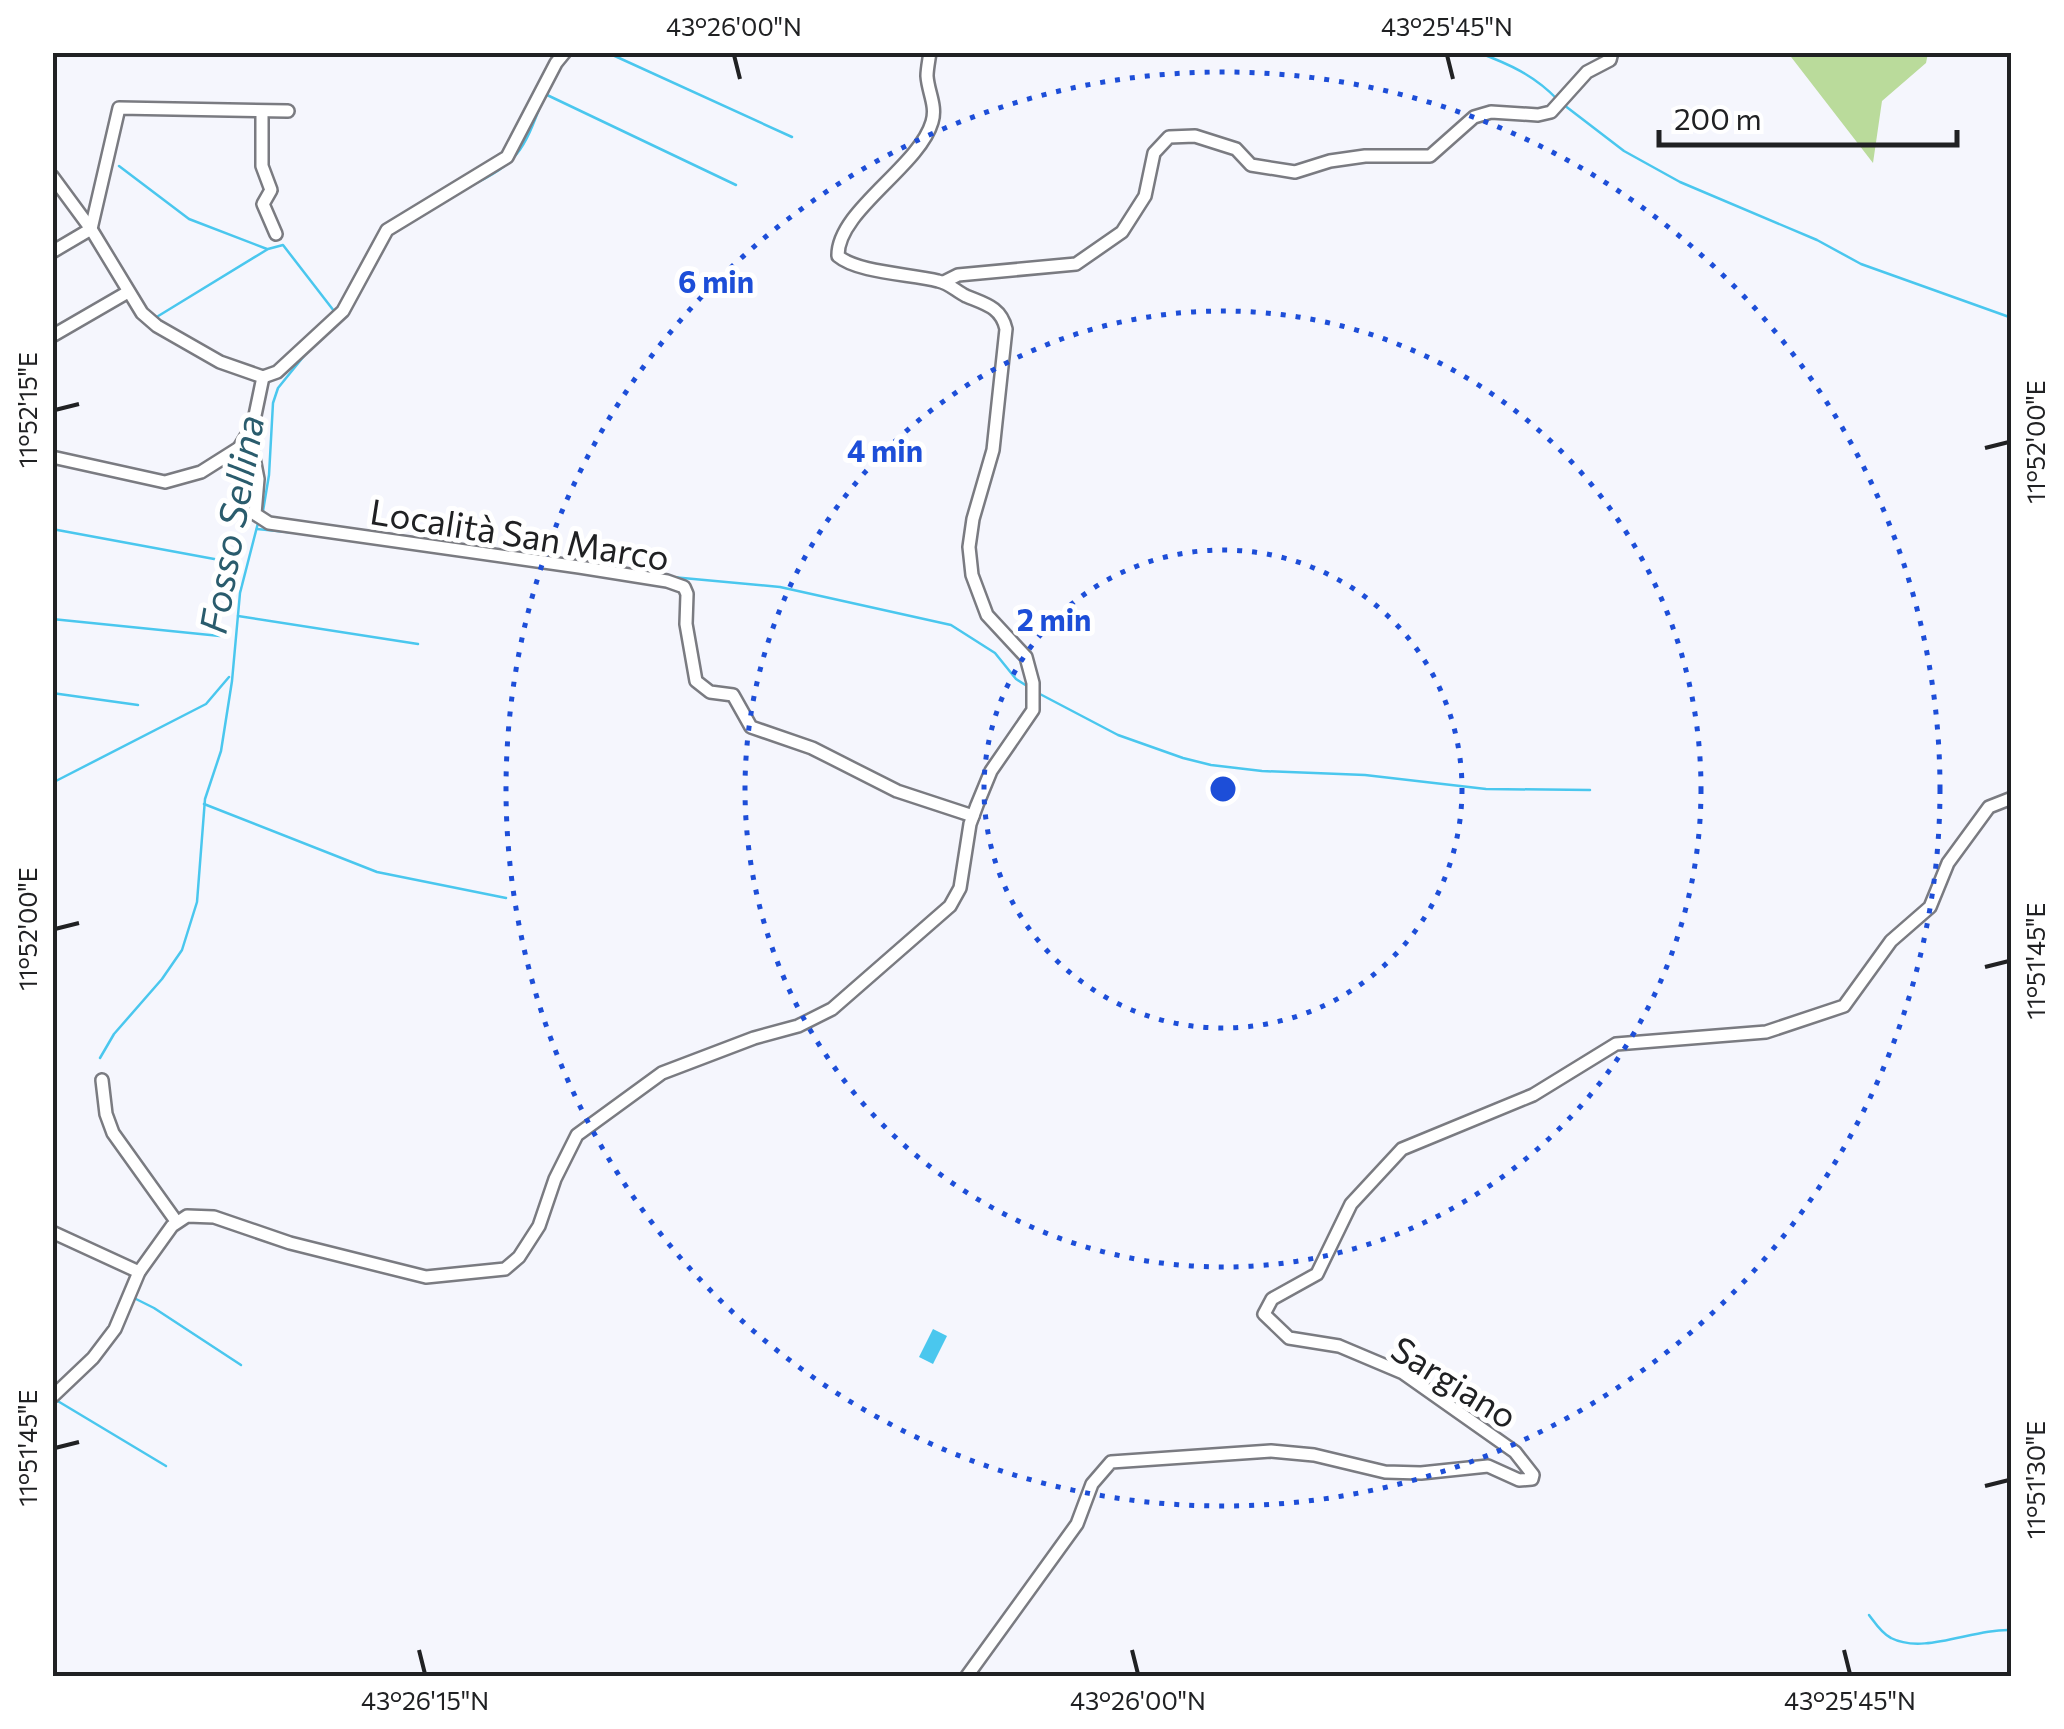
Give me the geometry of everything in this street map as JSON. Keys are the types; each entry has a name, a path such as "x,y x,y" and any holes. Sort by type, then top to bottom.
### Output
{"street":[{"path":"52,176 91,229 142,313 157,326 220,362 263,377 283,367 343,311 387,230 508,157 556,62 565,52"},
{"path":"52,1397 115,1329 139,1272 176,1222 187,1216 214,1217 290,1243 436,1279 467,1271 505,1269 539,1226 576,1134 662,1072 798,1026 832,1009 940,918 960,888 973,816 991,771 1033,710 1033,683 1026,657 987,615 972,575 969,547 992,450 1006,329 995,308 956,292 944,282 856,264 838,256 850,225 923,142 933,120 933,96 927,79 930,52"},
{"path":"944,282 958,276 1076,264 1122,232 1145,196 1154,153 1170,137 1195,136 1236,149 1251,164 1295,172 1330,161 1366,156 1430,156 1474,117 1491,112 1552,112 1587,72 1610,60 1612,52"},
{"path":"52,252 91,229 120,108 288,111"},
{"path":"262,112 262,166 271,190 263,204 276,234"},
{"path":"52,336 128,292"},
{"path":"52,457 165,482 201,472 239,448 254,424 263,377"},
{"name":"Località San Marco","path":"239,448 254,454 258,467 255,514 268,523 667,580 684,587 696,681 710,692 734,695 751,727 812,748 897,791 973,816"},
{"name":"Sargiano","path":"967,1676 1077,1524 1092,1484 1110,1462 1271,1451 1314,1454 1385,1472 1421,1474 1488,1466 1519,1480 1532,1478 1516,1452 1404,1372 1339,1346 1289,1338 1264,1314 1272,1300 1317,1274 1351,1204 1402,1148 1532,1095 1616,1044 1766,1032 1844,1006 1891,941 1930,907 1948,863 1989,807 2012,798"},
{"path":"102,1080 113,1133 176,1222"},
{"path":"52,1232 139,1272"}],"green space":[{"path":"1788,53 1928,53 1926,63 1882,101 1873,163"}],"water":[{"path":"933,1329 947,1336 933,1364 919,1357"}],"waterway":[{"path":"606,52 792,137"},
{"path":"1477,52 1520,71 1558,100"},
{"path":"545,94 736,185"},
{"name":"Fosso Sellina","path":"470,186 499,170 517,154 542,101"},
{"path":"1564,105 1624,151 1680,182 1817,240 1861,264 2012,318"},
{"path":"119,166 189,219 267,249"},
{"path":"155,318 268,249 283,245 334,311"},
{"name":"Fosso Sellina","path":"349,311 377,261"},
{"name":"Fosso Sellina","path":"263,511 273,403 278,388 308,351"},
{"path":"100,1058 114,1034 182,950 197,902 205,799 221,751 240,593 258,523"},
{"path":"52,529 225,561"},
{"path":"257,529 317,535"},
{"path":"672,577 780,587 951,625 995,653 1016,679 1027,686"},
{"path":"238,616 418,644"},
{"path":"52,619 220,636"},
{"name":"Fosso Sellina","path":"52,783 206,704 229,677"},
{"path":"52,693 138,705"},
{"path":"1038,693 1118,735 1211,765 1365,775 1486,789 1590,790"},
{"path":"204,804 377,872 506,898"},
{"path":"134,1298 241,1365"},
{"path":"56,1400 166,1466"},
{"path":"1869,1615 1891,1638 1918,1644 2012,1630"}]}
